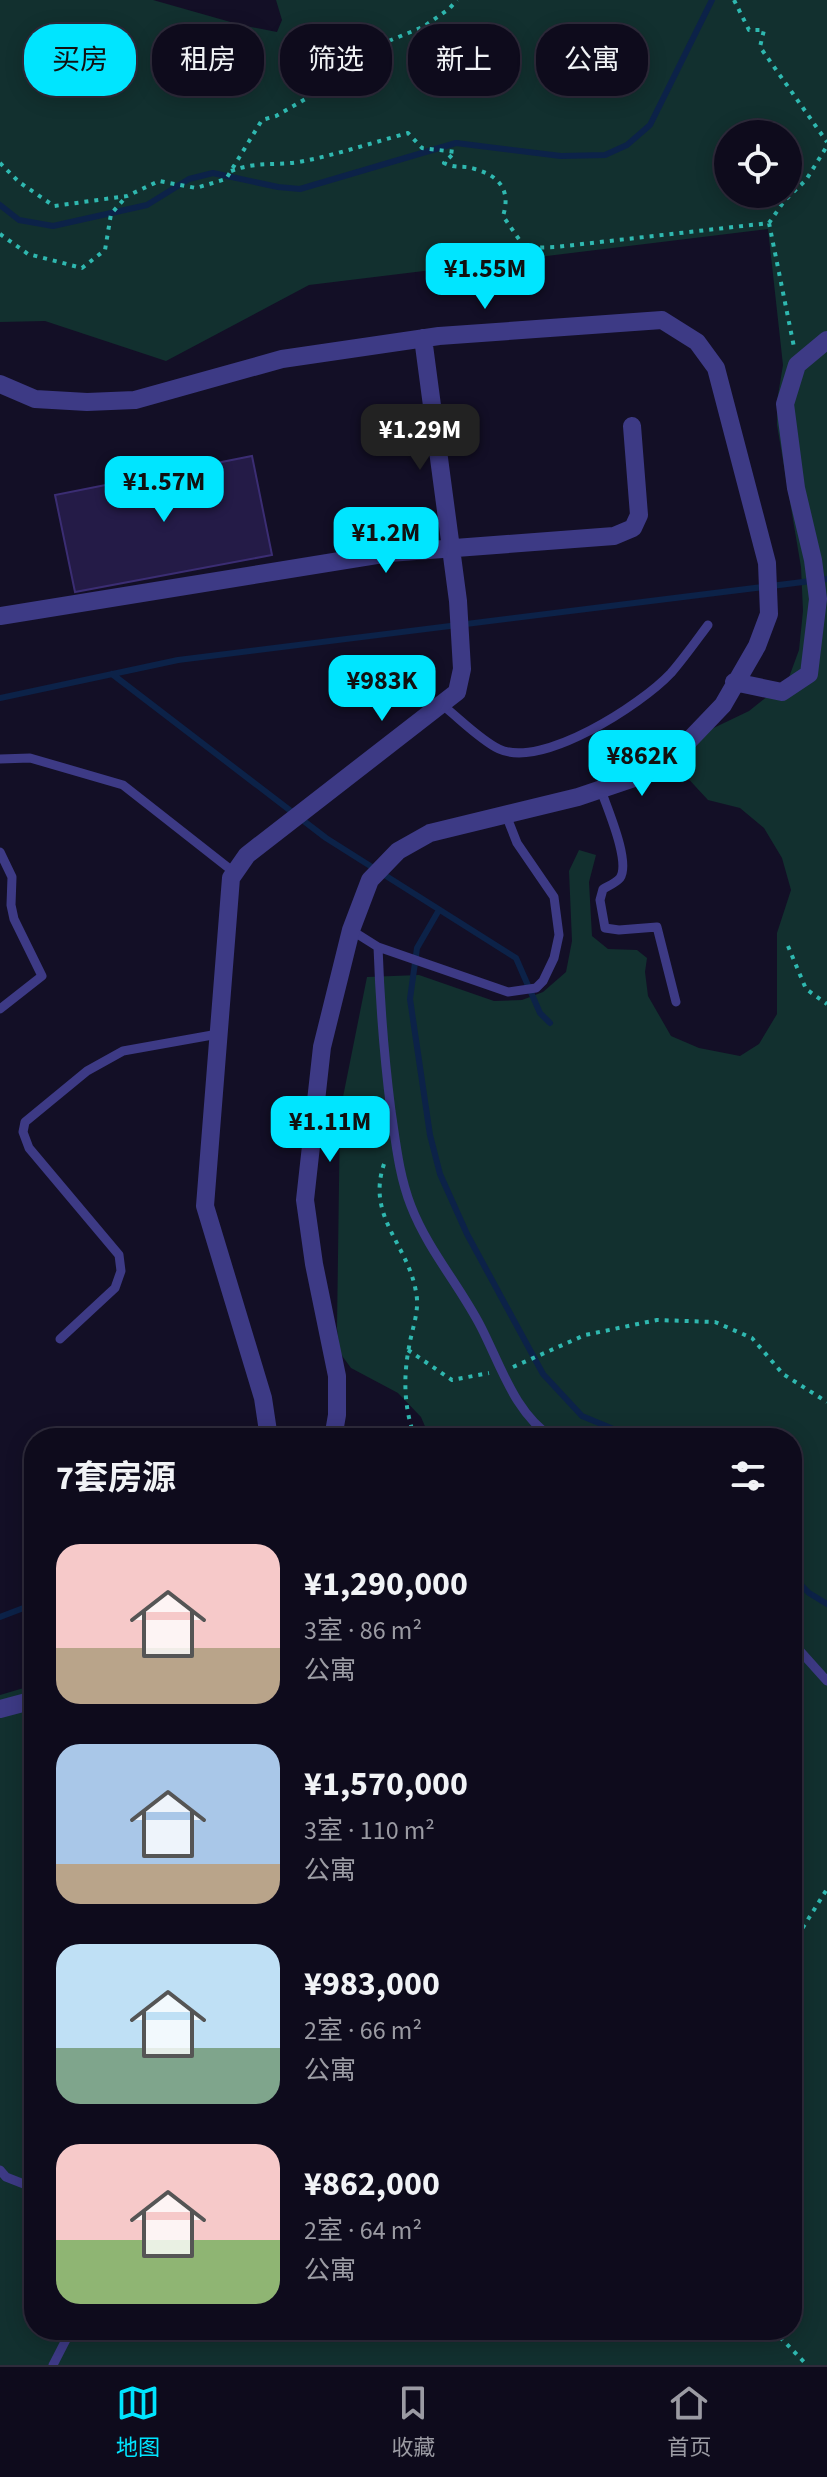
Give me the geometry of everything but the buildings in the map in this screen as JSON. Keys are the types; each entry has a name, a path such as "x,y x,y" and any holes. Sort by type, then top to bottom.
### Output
{"street":[{"path":"0,384 35,399 87,402 135,400 282,359 423,338 662,320 697,342 716,368 768,568 769,614 757,646 723,705 678,752 649,773 601,790 430,833 398,851 372,878 351,930 322,1047 305,1200 314,1264 337,1376 335,1428"},
{"path":"268,1428 263,1398 205,1206 231,878 247,855 457,692 462,669 458,601 423,338"},
{"path":"734,682 782,692 809,674 818,599 813,560 796,488 785,404 797,365 827,340"},
{"path":"0,616 389,553 614,536 633,528 639,515 632,426"},
{"path":"0,1709 24,1703"}],"lane":[{"path":"441,704 499,749 522,754 573,741 634,702 669,675 708,625"},
{"path":"0,759 30,758 123,785 235,873"},
{"path":"601,790 622,853 624,869 619,880 603,889 600,900 605,928 657,927 676,1002"},
{"path":"351,930 378,947 508,992 536,988 543,981 554,958 559,935 558,918 554,897 517,843 506,815"},
{"path":"0,852 12,877 14,919 42,976 0,1009"},
{"path":"378,947 385,1074 396,1158 412,1206 427,1239 474,1314 501,1370 538,1428"},
{"path":"60,1339 115,1288 121,1271 119,1255 29,1148 23,1132 25,1122 87,1071 123,1051 218,1034"},
{"path":"802,1653 827,1681"},
{"path":"0,2170 6,2177 24,2184"},
{"path":"53,2365 66,2340"}],"path":[{"path":"0,163 29,190 54,206 127,196 159,181 196,188 226,179 262,120 276,116 307,98 323,80 351,66 359,53 423,27 457,0"},
{"path":"734,0 749,30 764,30 760,47 827,144 806,180 785,200 769,223 797,365"},
{"path":"231,171 253,163 289,163 334,155 408,133 422,148 455,152 444,163 456,168 472,167 495,179 503,187 507,202 503,216 525,248 578,246 769,223"},
{"path":"0,234 28,254 82,268 105,250 111,214 127,196"},
{"path":"788,946 806,989 827,1004"},
{"path":"395,1142 381,1174 378,1194 384,1219 413,1277 417,1295 417,1313 405,1368 406,1413 411,1428"},
{"path":"408,1350 452,1380 477,1377 525,1362 585,1335 657,1320 715,1322 752,1338 783,1374 827,1402"},
{"path":"802,1929 827,1889"},
{"path":"783,2340 807,2365"}],"green space":[{"path":"0,0 153,0 237,24 152,24 152,96 264,96 264,29 277,32 280,25 280,96 392,96 392,24 280,24 276,0 827,0 827,2365 0,2365 0,1695 24,1688 24,2340 802,2340 802,1428 426,1428 421,1417 398,1393 351,1368 340,1353 337,1328 340,1112 367,977 419,975 494,1001 522,1000 543,992 566,972 572,941 569,871 579,850 596,855 589,882 592,936 608,949 637,950 647,958 648,996 671,1036 699,1048 740,1056 759,1044 777,1014 777,933 791,890 782,858 764,828 740,808 708,800 683,773 653,757 749,711 788,680 799,650 803,611 801,567 777,425 783,365 768,229 309,285 166,361 45,321 0,322"}],"waterway":[{"path":"0,205 19,220 53,226 147,205 189,179 213,173 300,189 456,143 561,156 605,155 627,145 650,125 712,0"},
{"path":"0,698 178,660 827,579"},
{"path":"112,674 326,838 516,958 540,1013 550,1023"},
{"path":"439,910 417,948 410,999 430,1135 440,1174 467,1234 543,1374 582,1416 611,1428"},
{"path":"802,1586 827,1604"},
{"path":"0,1617 24,1608"}]}
